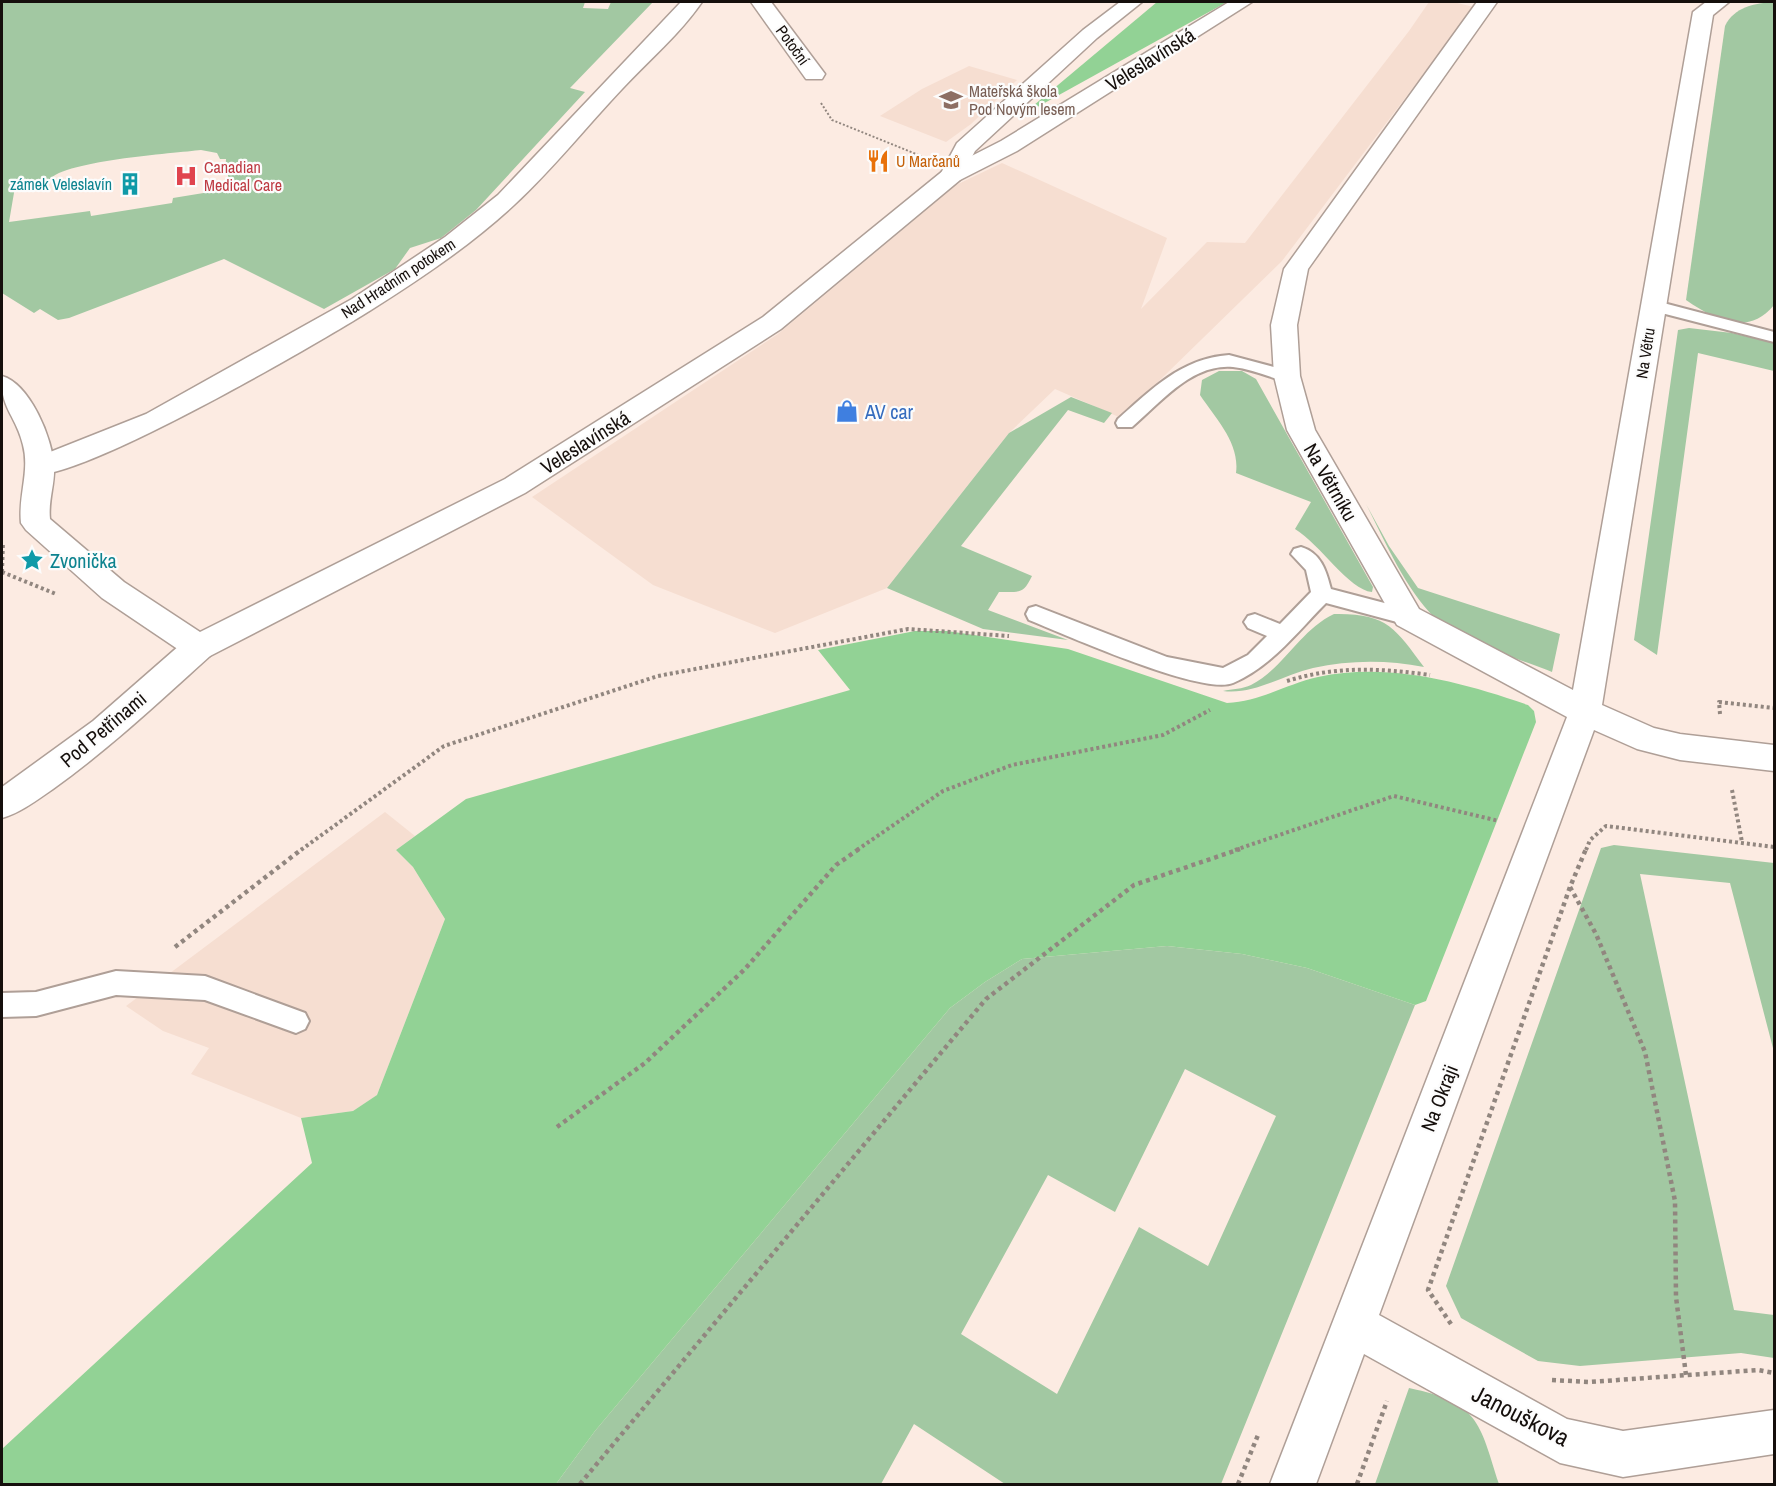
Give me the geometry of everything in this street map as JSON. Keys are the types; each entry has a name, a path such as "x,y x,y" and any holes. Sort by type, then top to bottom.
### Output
{"street":[{"name":"Nad Hradním potokem","path":"40,466 95,447 156,420 361,305 454,242 506,201 692,2"},
{"name":"Potoční","path":"761,2 814,74"},
{"path":"952,175 965,148 1090,34 1132,2"},
{"name":"Veleslavínská","path":"199,647 515,486 772,323 952,175 1009,146 1242,2"},
{"name":"Na Větrníku","path":"1408,617 1301,430 1287,376 1284,325 1296,269 1487,2"},
{"name":"Na Větru","path":"1585,712 1703,12 1719,2"},
{"path":"2,385 30,421 40,466 34,514 36,523 113,590 199,647"},
{"path":"1408,617 1585,712 1649,740 1680,747 1774,758"},
{"name":"Pod Petřinami","path":"2,804 39,783 199,647"},
{"name":"Na Okraji","path":"1293,1485 1585,712"},
{"name":"Janouškova","path":"1353,1324 1560,1440 1623,1454 1774,1436"}],"lane":[{"path":"1652,305 1774,337"},
{"path":"1125,423 1183,374 1204,364 1230,361 1287,376"},
{"path":"1301,554 1316,567 1322,594"},
{"path":"1322,594 1408,617"},
{"path":"1036,614 1164,665 1226,677 1256,661 1322,594"},
{"path":"1255,622 1284,634"},
{"path":"2,1005 36,1004 116,984 205,988 297,1021"}],"path":[{"name":"Potoční","path":"814,74 802,75 832,120 929,159 952,175"},
{"path":"116,984 169,951 340,820 444,746 658,676 908,629 980,632 1013,637"},
{"path":"1278,684 1310,673 1376,666 1433,675"},
{"path":"1722,723 1719,702 1774,708"},
{"path":"557,1127 645,1063 744,970 836,865 943,791 1012,765 1163,735 1214,708"},
{"path":"1732,789 1742,842"},
{"path":"580,1485 986,999 1134,885 1394,796 1504,822"},
{"path":"1454,1330 1428,1290 1570,887 1590,840 1606,826 1774,847"},
{"path":"1570,887 1596,934 1645,1052 1675,1201 1676,1297 1686,1375"},
{"path":"1548,1380 1590,1382 1758,1370 1774,1373"},
{"path":"1357,1485 1387,1401"}],"shaded area":[{"name":"AV car","path":"1429,2 1453,2 1474,7 1282,261 1121,418 1055,389 1009,433 887,588 775,633 653,585 532,497 778,334 956,185 1002,163 1167,238 1141,309 1207,242 1245,243"},
{"name":"Mateřská škola Pod Novým lesem","path":"969,66 1017,80 971,124 946,142 880,116 922,89"},
{"path":"385,812 415,836 396,850 413,867 445,919 377,1095 353,1111 301,1118 191,1074 209,1048 163,1031 126,1006"}],"green space":[{"path":"2,2 585,2 583,8 608,9 611,2 653,2 570,88 585,92 476,210 441,238 410,248 395,269 324,309 224,259 69,318 58,320 40,309 34,313 2,293","holes":["201,150 217,153 220,159 226,159 225,174 228,174 228,189 173,198 172,203 91,216 90,211 9,222 15,187 48,182 56,175 93,163"]},
{"path":"1157,2 1227,2 1021,116"},
{"path":"1774,2 1774,305 1764,315 1753,321 1731,322 1708,314 1686,300 1725,26 1739,10 1760,3"},
{"path":"1689,328 1732,333 1774,343 1774,371 1698,353 1657,655 1634,640 1678,330"},
{"path":"1219,371 1242,371 1256,379 1373,587 1372,592 1363,589 1344,575 1295,529 1311,502 1236,473 1231,441 1200,395 1202,380"},
{"path":"1071,397 1112,413 1104,423 1068,410 961,546 1032,576 1020,591 999,592 988,610 1068,640 983,629 887,588 1009,433"},
{"path":"1366,504 1389,546 1418,588 1560,634 1552,672 1474,642 1435,618 1405,579"},
{"path":"1334,614 1366,616 1388,625 1405,642 1424,667 1382,662 1341,663 1302,671 1246,690 1223,691 1248,686 1263,678 1311,629"},
{"path":"915,631 947,631 1068,649 1227,703 1251,700 1318,677 1371,672 1398,673 1451,682 1528,705 1534,711 1536,722 1426,1001 1415,1005 1307,968 1242,954 1167,946 1022,959 985,982 950,1008 595,1431 556,1484 2,1484 2,1449 312,1163 301,1118 353,1111 377,1095 445,919 413,867 396,850 466,799 850,690 818,650"},
{"path":"1614,845 1774,863 1774,1052 1730,883 1640,874 1734,1310 1774,1315 1774,1358 1741,1353 1580,1366 1538,1361 1461,1318 1446,1286 1601,848"},
{"path":"1167,946 1242,954 1307,968 1415,1005 1221,1484 1005,1484 914,1424 881,1484 556,1484 595,1431 950,1008 985,982 1022,959","holes":["1185,1069 1276,1116 1208,1266 1139,1227 1057,1394 961,1334 1048,1175 1115,1212"]},
{"path":"1409,1388 1450,1400 1473,1418 1486,1445 1499,1484 1375,1484"}],"place":[{"name":"Mateřská škola Pod Novým lesem","path":"951,100"},
{"name":"U Marčanů","path":"878,161"},
{"name":"Canadian Medical Care","path":"186,176"},
{"name":"zámek Veleslavín","path":"130,184"},
{"name":"AV car","path":"847,411"},
{"name":"Zvonička","path":"32,560"}]}
